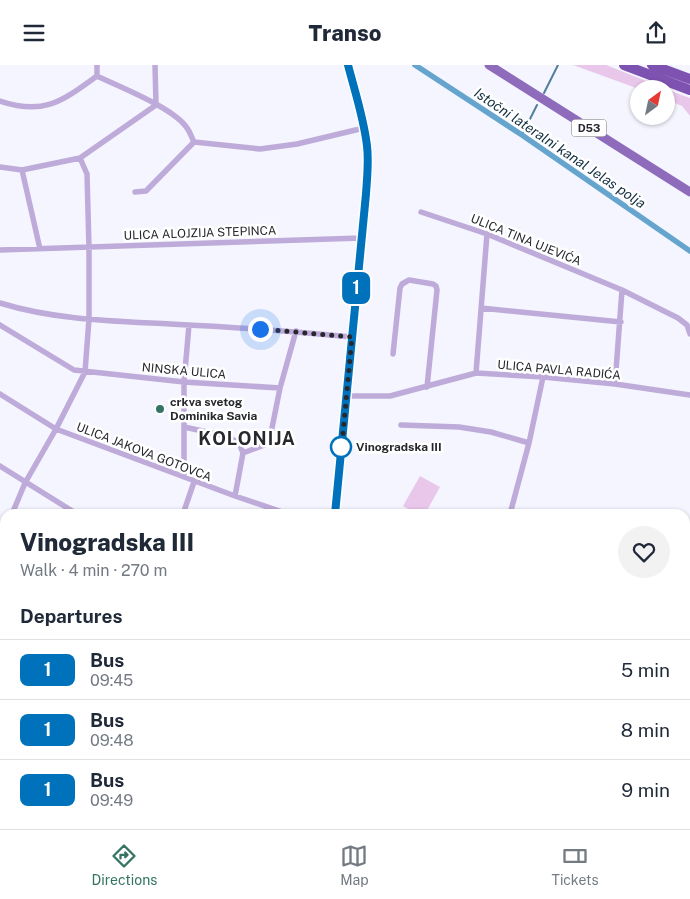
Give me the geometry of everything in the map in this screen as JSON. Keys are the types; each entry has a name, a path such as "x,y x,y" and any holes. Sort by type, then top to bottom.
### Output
{"highway":[{"path":"624,65 690,90"},
{"path":"656,67 675,69 690,74"},
{"path":"656,67 690,79"},
{"path":"642,72 653,81 690,95"}],"main road":[{"name":"D53","path":"489,65 690,192"}],"street":[{"path":"97,65 97,76"},
{"path":"155,65 156,105"},
{"path":"335,509 367,169 367,148 364,128 348,65"},
{"path":"0,101 18,107 35,108 50,105 78,90 97,76"},
{"path":"97,76 176,117 187,127 194,142"},
{"path":"0,167 22,170 80,158 156,105"},
{"path":"194,142 260,149 297,144 364,128"},
{"path":"135,192 146,191 194,142"},
{"path":"14,509 25,483 56,429 85,372 89,319 89,248 87,174 80,158"},
{"path":"22,170 40,249"},
{"name":"ULICA TINA UJEVIĆA","path":"421,212 487,234 622,291 678,317 687,325 690,334"},
{"path":"476,373 487,234"},
{"name":"ULICA ALOJZIJA STEPINCA","path":"0,250 361,237"},
{"path":"393,354 402,283 409,280 433,284 438,290 427,387"},
{"path":"615,384 622,291"},
{"path":"0,303 24,310 89,319 296,331 352,337"},
{"path":"481,308 620,322"},
{"name":"NINSKA ULICA","path":"0,325 74,370 184,382 280,388"},
{"path":"184,477 184,382 189,325"},
{"path":"243,453 267,444 270,438 280,388 296,331"},
{"name":"ULICA PAVLA RADIĆA","path":"346,396 373,397 390,395 476,373 542,377 690,393"},
{"path":"511,509 529,443 542,377"},
{"name":"ULICA JAKOVA GOTOVCA","path":"0,394 56,429 194,482 273,509"},
{"path":"401,425 460,427 491,432 529,443"},
{"path":"184,427 226,436 239,443 243,453 234,496"},
{"path":"0,466 69,509"},
{"path":"185,509 194,482"}],"shaded area":[{"path":"573,65 606,65 644,80 630,80 630,86"},
{"path":"675,92 690,98 690,116 682,106 675,103"},
{"path":"420,476 440,487 428,509 409,509 403,506"}],"waterway":[{"name":"Istočni lateralni kanal Jelas polja","path":"415,65 522,135 690,251"},
{"path":"544,93 558,65"},
{"path":"522,135 537,105"}],"bus line":[{"name":"1","path":"335,509 367,169 367,148 364,128 348,65"}],"place":[{"name":"crkva svetog Dominika Savia","path":"160,409"},
{"name":"Vinogradska III","path":"341,447"}],"district":[{"name":"KOLONIJA","path":"247,438"}],"route":[{"path":"260,329 352,337 341,455 341,447"}]}
